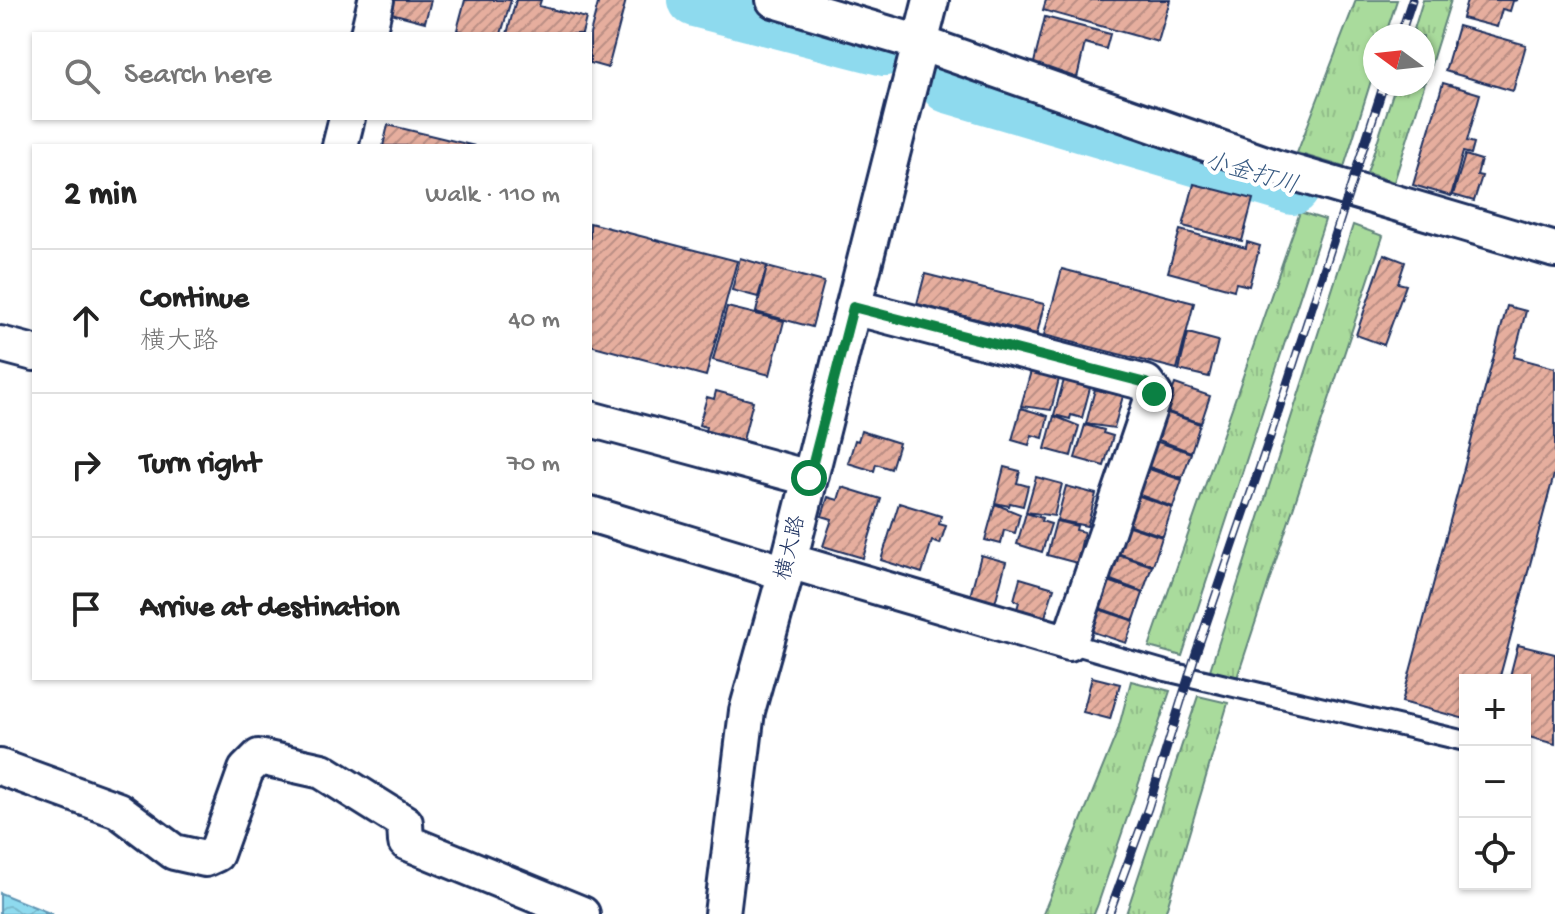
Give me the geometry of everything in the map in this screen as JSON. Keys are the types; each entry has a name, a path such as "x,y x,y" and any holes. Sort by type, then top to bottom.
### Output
{"street":[{"path":"368,32 376,0"},
{"path":"774,0 920,43 1274,167 1555,250"},
{"name":"横大路","path":"722,914 747,711 787,567 931,0"},
{"path":"340,144 346,120"},
{"path":"592,515 1069,643 1154,394 1146,383 853,307"},
{"path":"0,344 32,352"},
{"path":"592,420 809,478"},
{"path":"0,767 118,810 174,852 205,859 216,854 246,770 259,757 322,771 405,823 406,842 582,914"}],"lane":[{"path":"1069,643 1166,671 1459,740"}],"green space":[{"path":"1356,0 1397,0 1389,24 1363,24 1363,96 1366,96 1344,167 1297,153"},
{"path":"1423,0 1451,0 1435,51 1435,24 1416,24"},
{"path":"1392,96 1421,96 1394,182 1367,173"},
{"path":"1300,212 1325,220 1182,656 1149,647"},
{"path":"1353,225 1383,236 1237,678 1210,670"},
{"path":"1131,681 1170,691 1098,904 1094,914 1043,914 1118,730"},
{"path":"1198,696 1228,703 1165,914 1126,914"}],"water":[{"path":"0,893 52,914 0,914"}],"building":[{"path":"394,0 431,0 425,22 391,13"},
{"path":"465,0 511,0 502,32 457,30"},
{"path":"516,0 541,0 539,6 586,18 582,32 508,32"},
{"path":"599,0 626,0 608,68 592,64 591,32"},
{"path":"1046,0 1170,0 1158,42 1043,10"},
{"path":"1467,0 1518,0 1513,1 1510,11 1502,9 1497,27 1462,18"},
{"path":"1045,17 1110,34 1106,49 1085,43 1077,78 1033,67"},
{"path":"1458,26 1526,45 1513,91 1445,71"},
{"path":"1443,83 1480,94 1467,141 1474,143 1471,154 1463,152 1451,196 1413,185"},
{"path":"388,125 467,144 383,144"},
{"path":"1465,155 1481,160 1477,175 1482,176 1474,201 1453,195"},
{"path":"1194,184 1253,199 1242,241 1183,226"},
{"path":"592,224 737,261 706,376 592,346"},
{"path":"1180,230 1246,248 1247,242 1260,246 1249,286 1236,283 1234,290 1168,272"},
{"path":"1384,254 1405,262 1398,283 1406,285 1384,345 1356,335"},
{"path":"740,258 767,266 758,297 732,290"},
{"path":"767,267 824,282 812,327 756,312"},
{"path":"1062,269 1194,303 1177,369 1044,335"},
{"path":"925,274 1044,304 1037,334 917,304"},
{"path":"1507,306 1526,311 1514,357 1555,368 1555,471 1501,674 1459,674 1459,717 1402,702"},
{"path":"727,307 784,321 770,375 713,360"},
{"path":"1188,333 1218,341 1209,377 1179,370"},
{"path":"1031,371 1059,379 1051,410 1021,406"},
{"path":"1064,380 1090,388 1082,418 1054,415"},
{"path":"1175,384 1210,396 1201,423 1165,411"},
{"path":"1095,389 1123,396 1114,428 1086,424"},
{"path":"716,391 753,401 742,444 704,434 706,427 699,425 707,397 714,399"},
{"path":"1021,408 1048,416 1043,438 1032,435 1029,445 1012,440"},
{"path":"1165,412 1200,424 1191,452 1156,439"},
{"path":"1054,416 1079,426 1071,456 1045,449"},
{"path":"1085,425 1113,436 1104,466 1075,458"},
{"path":"861,431 899,443 891,469 876,464 874,471 848,463"},
{"path":"1155,441 1191,453 1182,478 1146,466"},
{"path":"1004,467 1020,471 1017,483 1028,486 1023,506 995,503"},
{"path":"1146,468 1182,480 1173,507 1137,494"},
{"path":"1036,477 1062,484 1054,516 1026,512"},
{"path":"1066,486 1096,494 1087,526 1057,520"},
{"path":"842,487 881,499 863,558 823,546 832,519 822,516 828,497 838,500"},
{"path":"1137,495 1172,508 1163,536 1127,524"},
{"path":"899,503 941,516 939,524 946,526 940,544 932,541 922,573 881,560"},
{"path":"995,504 1020,514 1015,533 1004,530 1001,544 985,540"},
{"path":"1026,513 1051,524 1042,552 1017,544"},
{"path":"1056,521 1077,526 1076,530 1084,532 1077,563 1047,555"},
{"path":"1126,525 1162,537 1153,565 1117,553"},
{"path":"1117,554 1152,566 1143,592 1108,579"},
{"path":"981,555 1006,562 995,603 970,596"},
{"path":"1020,578 1054,588 1044,620 1017,609 1019,602 1014,600"},
{"path":"1108,581 1143,593 1134,620 1099,608"},
{"path":"1098,609 1134,621 1126,643 1090,631"},
{"path":"1518,645 1555,654 1555,744 1531,738 1531,674 1511,674"},
{"path":"1092,677 1120,684 1110,719 1083,712"}],"waterway":[{"name":"小金打川","path":"695,0 885,49"},
{"name":"小金打川","path":"948,86 1293,188"}],"railway":[{"path":"1404,24 1412,0"},
{"path":"1109,914 1148,808 1195,656 1268,443 1380,96"}],"route":[{"path":"809,478 853,307 1146,383 1154,394"}]}
